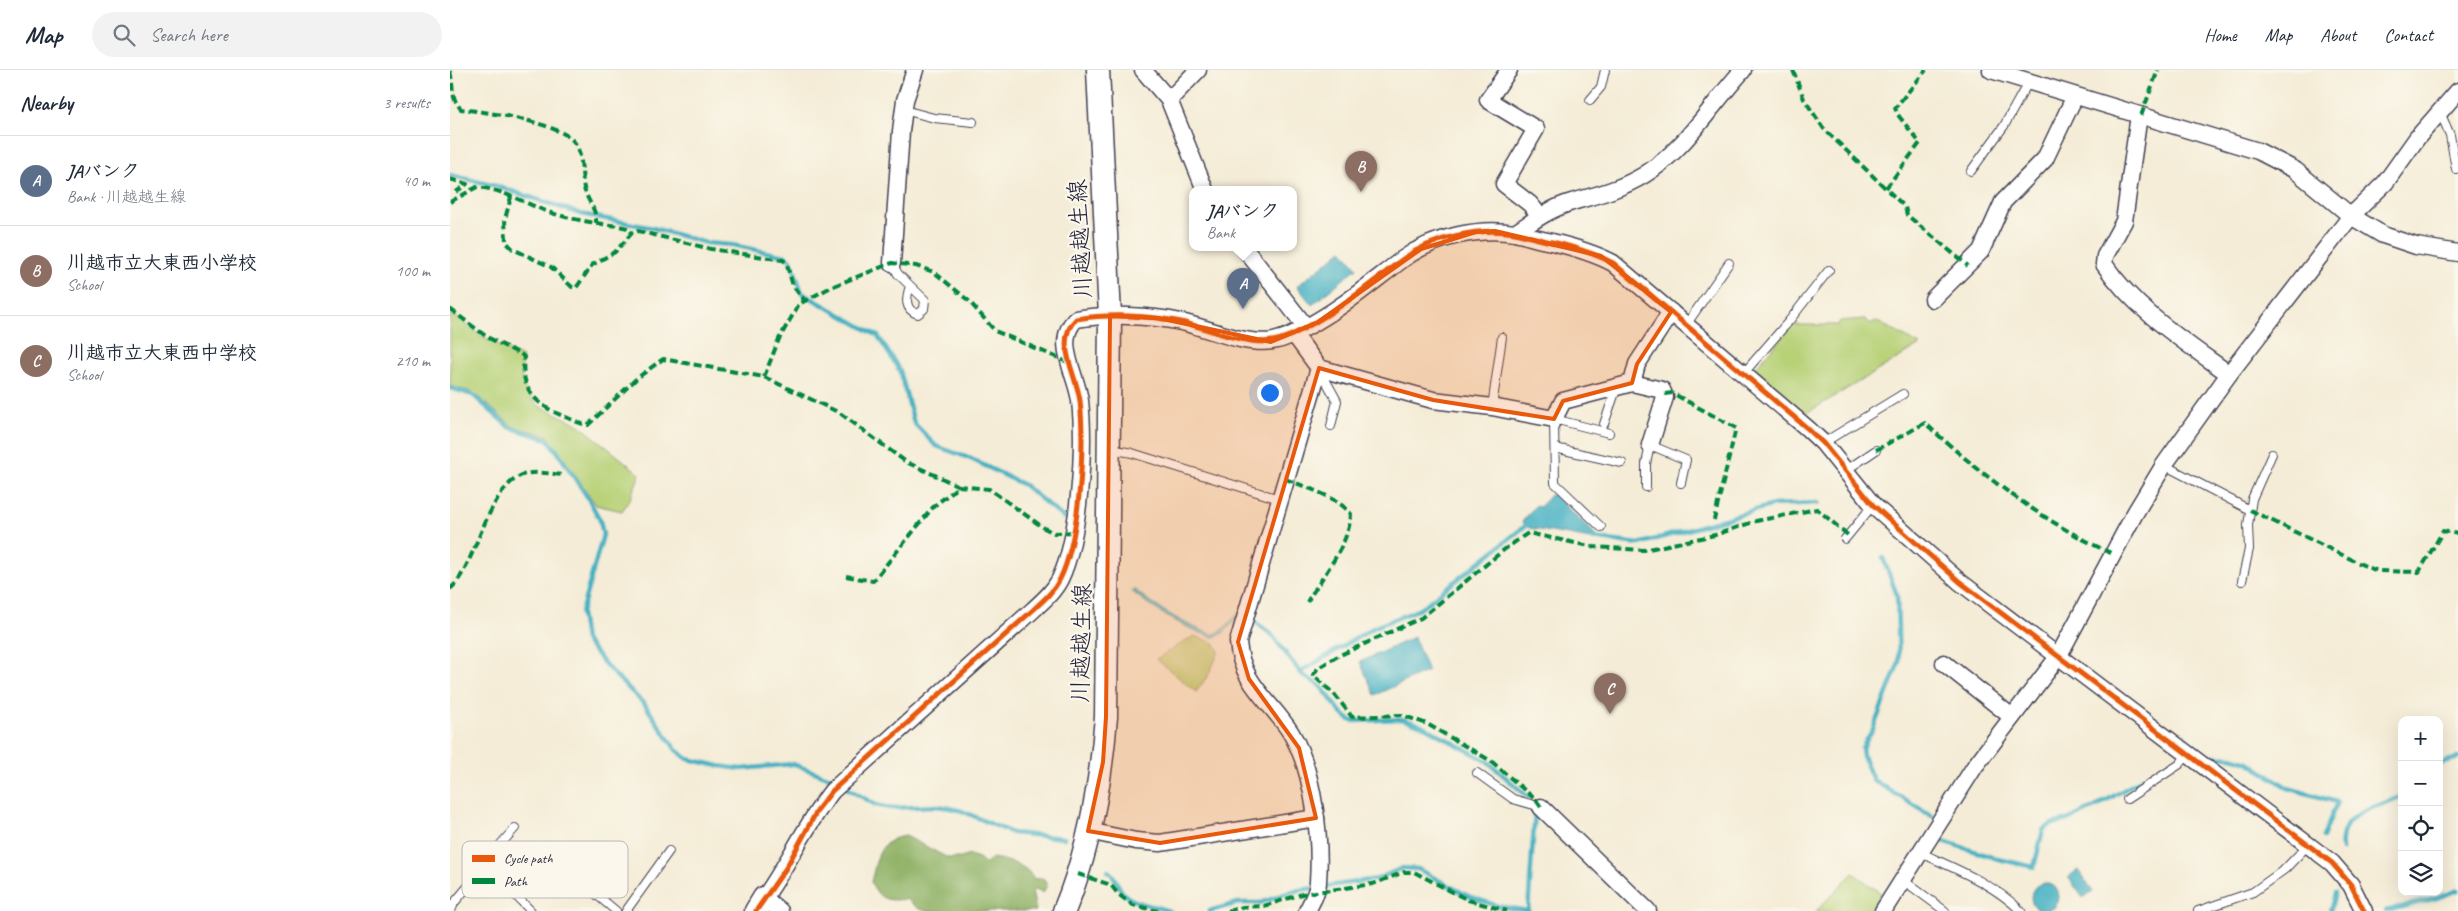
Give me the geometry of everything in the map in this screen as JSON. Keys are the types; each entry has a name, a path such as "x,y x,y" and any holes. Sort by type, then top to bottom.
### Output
{"main road":[{"name":"川越越生線","path":"1064,911 1078,874 1103,762 1106,717 1110,316 1098,70"}],"street":[{"path":"892,263 905,100 915,70"},
{"path":"1144,70 1169,100 1203,186"},
{"path":"1169,100 1198,70"},
{"path":"1509,70 1488,100 1536,129 1504,184 1530,204 1540,216"},
{"path":"1515,233 1540,216 1571,202 1614,190 1644,175 1694,130 1744,70"},
{"path":"1991,70 2258,151 2295,170 2351,216 2383,235 2416,246 2458,253"},
{"path":"1883,911 1975,766 2058,657 2135,513 2164,465 2229,374 2351,216 2385,183 2440,111 2458,91"},
{"path":"1933,299 1981,251 2003,202 2045,158 2075,96"},
{"path":"2139,115 2124,221 2105,256 2104,264 2118,285 2184,341 2229,374"},
{"path":"767,906 818,809 832,791 1034,610 1053,591 1060,578 1074,532 1078,504 1080,400 1065,336 1070,324 1076,319 1110,316 1166,320 1258,341 1271,342 1318,322 1350,301 1405,258 1421,248 1476,232 1515,233 1601,256 1613,263 1823,443 1873,505 1960,582 2344,874 2364,911"},
{"path":"1246,251 1300,331 1319,368 1279,499 1271,536 1238,642 1243,667 1258,693 1281,719 1299,748 1312,792 1316,818 1317,888 1307,911"},
{"path":"1624,385 1644,351 1671,312"},
{"path":"1319,368 1433,400 1492,407 1554,419 1563,401 1624,385 1662,390 1665,394 1650,445"},
{"path":"1944,663 2012,716"},
{"path":"1541,807 1648,911"},
{"path":"1088,831 1136,841 1160,843 1316,818"}],"lane":[{"path":"1590,100 1601,87 1605,70"},
{"path":"1971,171 2004,126 2029,81"},
{"path":"904,110 934,118 973,122"},
{"path":"2440,111 2450,135 2456,169"},
{"path":"892,263 898,274 910,286"},
{"path":"1686,325 1729,263"},
{"path":"1743,374 1789,321 1829,270"},
{"path":"1492,407 1502,337"},
{"path":"1319,368 1336,401 1331,426"},
{"path":"1604,424 1624,385"},
{"path":"1823,443 1903,394"},
{"path":"1601,527 1555,483 1554,419 1609,433"},
{"path":"1646,487 1646,464 1650,445 1686,460 1681,483"},
{"path":"1554,448 1622,463"},
{"path":"1110,449 1132,453 1279,499"},
{"path":"1845,471 1876,450"},
{"path":"2242,581 2249,549 2252,500 2272,454"},
{"path":"2164,465 2250,510"},
{"path":"1845,539 1873,505"},
{"path":"2127,799 2180,764 2187,756"},
{"path":"1477,774 1513,799 1541,807"},
{"path":"504,841 515,828"},
{"path":"2198,911 2260,888 2285,869 2308,845"},
{"path":"626,911 669,851"},
{"path":"1921,852 1989,887 2011,901 2021,911"},
{"path":"1903,880 1945,911"},
{"path":"451,911 454,903 462,894"},
{"path":"518,898 531,911"},
{"path":"600,898 616,911"}],"highlighted area":[{"path":"1495,231 1601,256 1671,312 1637,364 1632,383 1563,401 1554,419 1433,400 1319,368 1238,642 1249,679 1299,748 1316,818 1160,843 1088,831 1103,762 1106,717 1110,316 1158,318 1271,342 1318,322 1421,249 1476,232"}],"green space":[{"path":"450,312 480,335 522,357 522,380 525,389 537,405 578,424 640,474 630,499 622,511 596,505 548,436 512,426 472,392 450,386"},
{"path":"1865,319 1869,324 1876,321 1920,345 1805,414 1757,374 1755,368 1793,325 1838,325 1840,321"},
{"path":"1194,636 1214,643 1219,651 1209,674 1196,692 1156,659"},
{"path":"906,836 948,858 961,858 969,855 979,858 986,864 992,858 1004,860 1027,870 1034,879 1043,878 1047,885 1043,893 1036,889 1032,891 1036,911 927,911 919,909 906,899 889,900 881,896 871,882 877,858 884,846 890,841"},
{"path":"1853,873 1881,893 1870,911 1816,911"}],"water":[{"path":"1342,250 1357,268 1312,305 1297,286"},
{"path":"1550,495 1554,495 1596,535 1596,540 1529,528 1522,522 1535,506 1540,507"},
{"path":"1414,637 1428,671 1375,695 1360,662"},
{"path":"2078,870 2093,891 2083,898 2068,877"},
{"path":"2045,883 2055,887 2059,897 2055,907 2045,911 2035,907 2031,897 2035,887"}],"waterway":[{"path":"450,175 496,186 581,214 653,228 706,243 732,245 785,256 791,260 802,293 878,336 900,371 914,423 936,446 969,458 1024,485 1064,518"},
{"path":"450,388 473,395 509,427 547,439 588,498 600,520 603,535 581,613 585,640 609,669 645,705 676,750 688,759 741,769 793,764 828,777 876,805 890,808 937,806 950,808 962,811 1012,833 1064,838"},
{"path":"1592,538 1639,544 1773,505 1818,503"},
{"path":"1250,618 1271,634 1300,672 1375,627 1420,609 1529,523"},
{"path":"1883,558 1897,595 1899,662 1873,729 1862,748 1863,756 1873,780 1932,816"},
{"path":"1134,591 1172,617 1192,628 1213,636 1222,632 1241,613"},
{"path":"1300,672 1320,686 1339,710 1352,721 1402,719 1421,725 1487,761 1528,797"},
{"path":"2199,756 2232,757 2248,762 2288,788 2337,802 2323,837"},
{"path":"1943,841 1998,859 2034,867 2043,830 2052,824 2065,821 2097,806 2177,758"},
{"path":"2443,763 2458,758"},
{"path":"2342,849 2342,836 2352,819 2370,808 2398,798"},
{"path":"1209,911 1238,903 1260,903 1293,891 1377,879 1402,868 1418,869 1470,897 1498,906 1528,911 1535,811"},
{"path":"1108,871 1128,897 1169,911"},
{"path":"2386,911 2437,898 2458,890"},
{"path":"2330,911 2335,893"}],"marked path":[{"path":"1793,70 1804,99 1824,129 1905,207 1907,215 1968,266"},
{"path":"1886,188 1920,143 1898,115 1895,108 1926,70"},
{"path":"2141,116 2158,70"},
{"path":"450,71 455,101 461,109 522,119 539,124 554,129 575,143 581,159 585,193 595,213 596,223"},
{"path":"450,179 467,184 456,192"},
{"path":"450,202 477,187 486,188 561,216 628,228 632,233"},
{"path":"511,197 505,219 506,242 513,249 551,267 572,287 576,288 592,265 615,252 632,233 638,231 711,249 783,260 786,262 793,286 805,301"},
{"path":"764,377 779,339 799,304 831,287 892,263 916,266 934,272 969,301 995,331 1070,363"},
{"path":"450,309 487,337 522,355 524,357 524,378 532,394 545,406 578,423 588,425 637,378 663,359 764,377 840,413 906,462 959,486"},
{"path":"1665,394 1672,393 1736,428 1714,520"},
{"path":"1876,450 1925,423 1968,461 2014,496 2062,527 2113,554"},
{"path":"450,589 463,572 484,524 506,488 515,479 525,474 564,475"},
{"path":"1286,479 1329,497 1351,514 1346,537 1307,602"},
{"path":"846,576 873,581 934,506 959,486 989,489 1044,528 1054,533 1074,532"},
{"path":"1541,807 1536,800 1491,761 1427,724 1402,715 1352,717 1335,695 1313,675 1318,668 1338,656 1421,618 1505,549 1528,533 1594,547 1644,550 1715,535 1756,521 1817,509 1849,536"},
{"path":"2250,510 2378,571 2419,572 2443,531 2458,534"},
{"path":"1228,911 1243,907 1264,906 1302,894 1373,884 1404,872 1414,872 1468,900 1507,911"},
{"path":"1078,874 1111,885 1118,894 1133,905 1158,911"}],"cycle path":[{"path":"756,911 786,868 818,809 832,791 1041,603 1058,583 1067,561 1072,540 1081,466 1080,401 1066,348 1066,337 1069,328 1076,319 1115,316 1155,318 1181,322 1239,339 1262,342 1277,340 1285,338 1331,313 1415,251 1442,240 1487,231 1515,233 1576,248 1613,263 1807,428 1823,443 1873,505 1960,582 2332,863 2351,885 2364,911"}],"place":[{"name":"川越市立大東西小学校","path":"1361,192"},
{"name":"JAバンク","path":"1243,309"},
{"name":"川越市立大東西中学校","path":"1610,714"}]}
